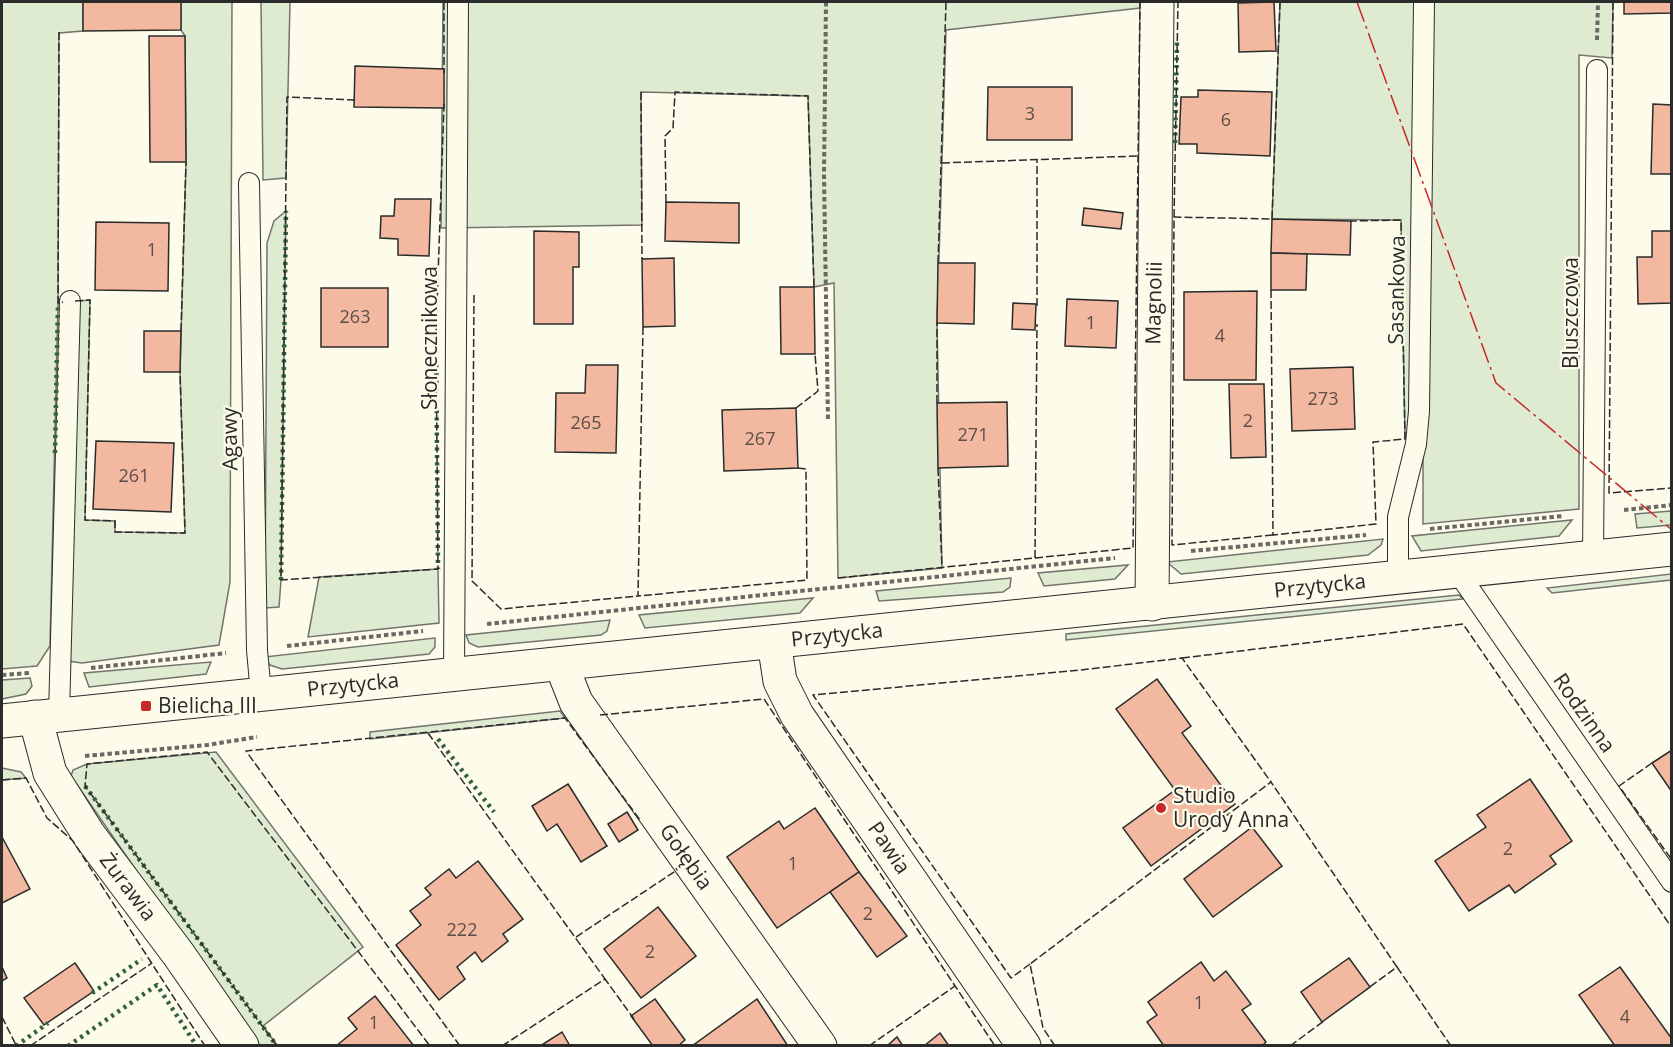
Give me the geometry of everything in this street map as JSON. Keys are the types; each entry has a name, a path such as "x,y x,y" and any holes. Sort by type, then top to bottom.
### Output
{"street":[{"name":"Magnolii","path":"1152,604 1157,2"},
{"name":"Przytycka","path":"2,721 1671,549"},
{"name":"Pawia","path":"774,642 780,681 797,715 1024,1046"},
{"name":"Gołębia","path":"561,664 576,702 820,1046"},
{"name":"Żurawia","path":"47,716 50,773 89,835 179,955 242,1046"}],"lane":[{"name":"Słonecznikowa","path":"454,675 452,628 458,2"},
{"name":"Sasankowa","path":"1398,577 1398,518 1416,444 1419,411 1424,2"},
{"name":"Bluszczowa","path":"1593,557 1597,70"},
{"name":"Agawy","path":"249,183 257,650 261,694"},
{"path":"47,716 61,671 70,302"},
{"name":"Rodzinna","path":"1457,571 1671,882"}],"path":[{"path":"826,2 824,176 828,421"},
{"path":"2,675 61,671 1151,554 1671,506"}],"green space":[{"path":"2,2 83,2 83,31 59,33 58,303 50,646 37,666 2,669"},
{"path":"181,2 232,2 230,582 219,645 82,663 68,661 78,301 90,300 85,520 115,521 115,532 185,533 180,372 186,162 185,36 181,30"},
{"path":"261,2 290,2 286,178 263,180"},
{"path":"443,2 1140,2 1140,8 946,30 937,323 942,568 838,578 834,283 814,287 808,96 641,92 642,225 441,228"},
{"path":"1280,2 1613,2 1612,58 1579,55 1579,509 1423,524 1423,437 1405,439 1401,220 1272,219"},
{"path":"286,211 281,580 279,607 265,608 267,243 274,221"},
{"path":"1671,511 1671,525 1637,528 1635,514"},
{"path":"1572,520 1559,536 1421,551 1412,536"},
{"path":"1383,539 1381,545 1368,555 1181,574 1167,562"},
{"path":"1128,565 1115,579 1044,586 1038,573"},
{"path":"438,569 439,623 308,637 319,577"},
{"path":"1671,574 1671,580 1552,593 1547,588"},
{"path":"1011,578 1010,587 1003,592 879,601 876,591"},
{"path":"1459,595 1463,599 1066,640 1066,634"},
{"path":"813,598 800,613 645,628 639,615"},
{"path":"610,620 607,631 601,635 478,647 469,643 466,635"},
{"path":"435,638 435,647 429,654 282,669 270,665 264,657"},
{"path":"211,662 206,674 89,687 84,673"},
{"path":"30,678 32,686 26,694 2,699 2,680"},
{"path":"560,711 565,718 370,739 370,732"},
{"path":"216,752 363,947 263,1026 277,1045 257,1045 71,776 73,770 87,764"},
{"path":"2,768 21,772 26,778 2,780"}],"building":[{"path":"83,2 181,2 181,30 83,31"},
{"path":"1274,2 1276,51 1239,52 1238,3"},
{"path":"1624,2 1672,2 1672,13 1624,14"},
{"path":"149,36 185,36 186,162 150,162"},
{"path":"355,66 444,69 444,108 354,107"},
{"path":"988,87 1072,87 1072,140 987,140"},
{"path":"1198,90 1272,92 1270,156 1197,153 1197,144 1179,144 1181,97 1198,97"},
{"path":"1653,104 1672,105 1672,174 1651,174"},
{"path":"395,199 431,199 429,256 398,255 398,239 380,238 381,216 394,216"},
{"path":"666,202 739,203 739,243 665,241"},
{"path":"1084,208 1123,213 1121,229 1082,225"},
{"path":"1272,219 1351,221 1350,255 1271,253"},
{"path":"96,222 169,223 168,291 95,290"},
{"path":"534,231 579,232 579,267 573,267 573,324 534,324"},
{"path":"1652,231 1672,231 1672,303 1638,304 1637,257 1652,257"},
{"path":"1271,253 1307,254 1306,290 1271,290"},
{"path":"674,258 675,326 643,327 642,259"},
{"path":"938,263 975,263 974,324 937,323"},
{"path":"780,287 814,287 815,354 781,354"},
{"path":"321,288 388,288 388,347 321,347"},
{"path":"1257,291 1256,380 1184,380 1184,292"},
{"path":"1067,299 1118,301 1116,348 1065,346"},
{"path":"1013,303 1036,304 1035,330 1012,329"},
{"path":"144,331 181,331 180,372 144,372"},
{"path":"586,365 618,365 616,453 555,452 556,393 585,393"},
{"path":"1353,367 1355,429 1292,431 1290,369"},
{"path":"1229,384 1264,384 1266,457 1231,458"},
{"path":"1007,402 1008,466 938,468 937,403"},
{"path":"796,408 798,468 724,471 722,410"},
{"path":"96,441 174,443 171,512 93,509"},
{"path":"1157,679 1191,726 1182,733 1235,804 1151,866 1123,828 1175,790 1116,709"},
{"path":"1672,750 1672,792 1652,763"},
{"path":"1530,779 1572,841 1550,856 1556,864 1515,893 1509,885 1469,911 1435,861 1486,827 1477,815"},
{"path":"568,784 607,846 581,862 557,824 547,831 532,806"},
{"path":"815,808 859,872 777,928 727,857 779,821 784,829"},
{"path":"627,812 638,830 619,842 608,824"},
{"path":"1252,827 1282,866 1213,917 1184,879"},
{"path":"2,837 30,889 2,903"},
{"path":"478,861 523,919 503,934 508,941 482,962 475,952 457,967 465,979 439,1000 396,945 421,925 410,911 431,895 425,888 449,869 456,878"},
{"path":"859,872 907,936 877,957 830,892"},
{"path":"658,907 696,956 641,998 604,949"},
{"path":"1349,958 1370,987 1322,1022 1301,992"},
{"path":"1201,962 1214,981 1226,971 1251,1004 1242,1010 1266,1042 1262,1046 1164,1046 1147,1022 1157,1015 1148,1002"},
{"path":"75,963 94,991 44,1025 24,998"},
{"path":"2,967 7,978 2,981"},
{"path":"1620,967 1672,1039 1672,1046 1615,1046 1579,995"},
{"path":"375,996 414,1046 336,1046 357,1029 348,1018"},
{"path":"655,999 685,1040 678,1046 653,1046 631,1016"},
{"path":"757,999 788,1046 692,1046"},
{"path":"562,1032 570,1046 540,1046"},
{"path":"940,1033 949,1046 924,1046"},
{"path":"897,1037 903,1046 887,1046"}],"hedge":[{"path":"1175,143 1177,42"},
{"path":"281,580 286,211"},
{"path":"55,453 58,303"},
{"path":"436,335 438,569"},
{"path":"438,739 494,812"},
{"path":"85,786 277,1046"},
{"path":"92,993 142,959"},
{"path":"68,1046 157,985 196,1045"},
{"path":"16,1046 48,1023"}],"fence":[{"path":"444,2 444,73"},
{"path":"938,263 946,2"},
{"path":"838,578 1133,548 1140,2"},
{"path":"1174,217 1178,2"},
{"path":"1273,535 1172,545 1174,217 1272,219 1280,2"},
{"path":"1613,2 1609,493 1672,488"},
{"path":"59,32 58,303 63,302"},
{"path":"641,92 642,259"},
{"path":"666,202 665,136 673,128 675,92 808,96 814,287"},
{"path":"355,100 287,97 281,580 438,569 436,335 444,103"},
{"path":"942,163 1138,156"},
{"path":"1037,160 1037,306"},
{"path":"181,331 186,162"},
{"path":"1271,290 1273,535 1376,524 1373,442 1405,439 1401,220 1351,221"},
{"path":"474,295 472,581 501,609 638,596"},
{"path":"75,301 90,300 85,520 115,521 115,532 185,533 180,372"},
{"path":"937,323 937,403"},
{"path":"1035,558 1037,324"},
{"path":"643,327 638,596 807,580 806,469 798,468"},
{"path":"796,408 818,391 815,354"},
{"path":"938,468 942,568"},
{"path":"1182,658 1463,624 1672,928"},
{"path":"1030,964 1011,978 813,695 1081,670 1182,658 1271,782"},
{"path":"600,715 764,699 995,1046"},
{"path":"460,1046 246,751 565,718 640,820"},
{"path":"428,733 605,979"},
{"path":"277,1046 85,786 87,764 207,752 430,1046"},
{"path":"1652,763 1619,786 1672,860"},
{"path":"2,780 26,778 47,818 73,841 205,1046"},
{"path":"1055,1046 1043,1028 1030,964 1271,782 1397,967 1367,989"},
{"path":"576,937 677,870 676,868"},
{"path":"30,1046 152,963"},
{"path":"1397,967 1451,1046"},
{"path":"502,1046 605,979 634,1019"},
{"path":"869,1046 955,986"},
{"path":"2,1017 16,1045"},
{"path":"1290,1046 1324,1021"}],"power":[{"path":"1357,2 1496,383 1672,530"}],"place":[{"name":"Bielicha III","path":"146,706"},
{"name":"Studio Urody Anna","path":"1161,808"}]}
